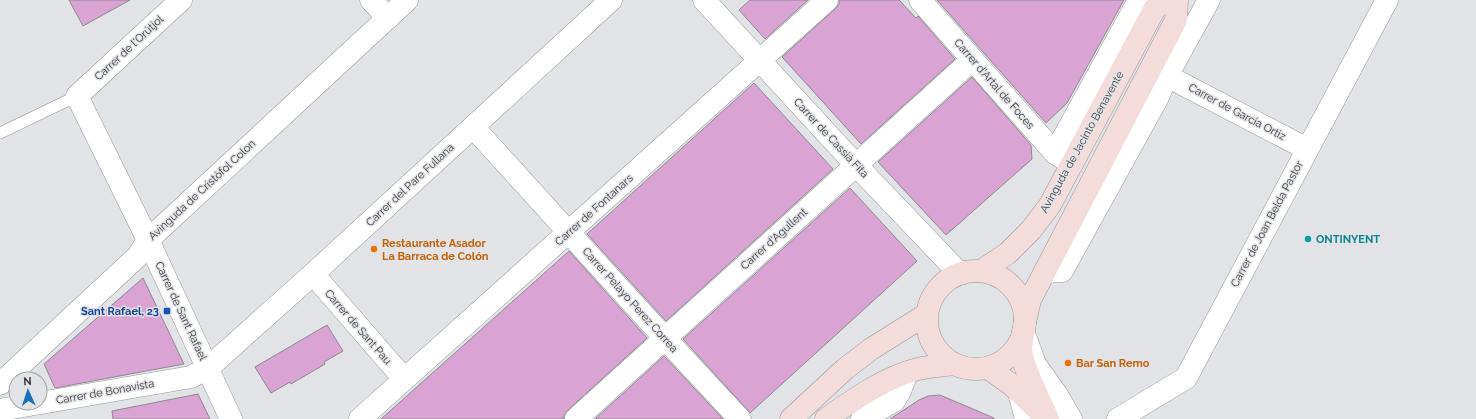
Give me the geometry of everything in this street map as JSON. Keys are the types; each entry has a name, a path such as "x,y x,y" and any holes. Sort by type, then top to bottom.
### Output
{"street":[{"name":"Carrer de l'Orútjol","path":"77,96 181,0"},
{"path":"371,0 388,18"},
{"name":"Avinguda de Cristòfol Colon","path":"0,384 138,256 148,240 407,0"},
{"name":"Carrer del Pare Fullana","path":"208,368 313,274 611,0"},
{"name":"Carrer de Cassià Fita","path":"704,0 856,165 971,273"},
{"name":"Carrer de Fontanars","path":"360,419 760,62 827,0"},
{"name":"Carrer d'Artal de Foces","path":"920,0 972,60 1063,159"},
{"name":"Avinguda de Jacinto Benavente","path":"971,273 1008,253 1031,230 1050,205 1063,159 1139,0"},
{"name":"Avinguda de Jacinto Benavente","path":"1063,159 1154,8 1167,0"},
{"path":"1048,419 1028,373 1022,354 1024,333 1025,316 1021,300 1011,286 997,276 971,273 948,280 938,289 931,301 927,314 928,330 933,344 942,356 954,364 965,368 977,369 988,368 1000,363 1011,355 1019,345 1024,333 1030,300 1046,272 1176,20 1177,0"},
{"path":"1046,272 1062,271 1209,0"},
{"name":"Carrer de Joan Belda Pastor","path":"1118,419 1186,378 1387,0"},
{"name":"Carrer d'Agullent","path":"576,419 972,60"},
{"name":"Carrer de Garcia Ortiz","path":"1167,76 1307,149"},
{"name":"Carrer de Sant Rafael","path":"77,96 148,240 231,419"},
{"name":"Carrer Pelayo Perez Correa","path":"473,127 664,339 740,419"},
{"name":"Carrer de Sant Pau","path":"313,274 404,379"},
{"path":"791,419 845,370 871,349 927,314"},
{"path":"1024,333 1035,364 1071,419"},
{"path":"826,419 868,391 889,380 918,369 954,364"},
{"name":"Carrer de Bonavista","path":"0,410 191,377 208,368"},
{"path":"988,368 1019,392 1048,419"},
{"path":"862,419 894,401 900,391 907,373"},
{"path":"1019,392 1026,419"}],"lane":[{"path":"0,133 77,96"}],"building":[{"path":"69,0 130,0 83,26"},
{"path":"750,0 808,0 765,39 739,10"},
{"path":"839,0 899,0 916,18 918,16 955,59 861,144 782,57 835,9 839,4"},
{"path":"937,0 1124,0 1067,103 1046,123"},
{"path":"972,77 1031,145 1032,159 946,235 878,162"},
{"path":"754,83 833,169 666,321 587,234"},
{"path":"850,188 917,261 750,413 683,339"},
{"path":"569,251 647,338 568,410 564,415 564,419 381,419"},
{"path":"143,278 184,364 55,388 44,364"},
{"path":"327,325 343,351 324,362 325,364 291,384 290,382 271,393 255,367"},
{"path":"664,356 723,419 595,419"},
{"path":"198,394 210,419 113,419 112,411"},
{"path":"940,395 994,419 890,419 919,400 928,396"}],"place":[{"name":"ONTINYENT","path":"1308,239"},
{"name":"Restaurante Asador La Barraca de Colón","path":"374,249"},
{"name":"Sant Rafael, 23","path":"167,311"},
{"name":"Bar San Remo","path":"1068,363"}]}
